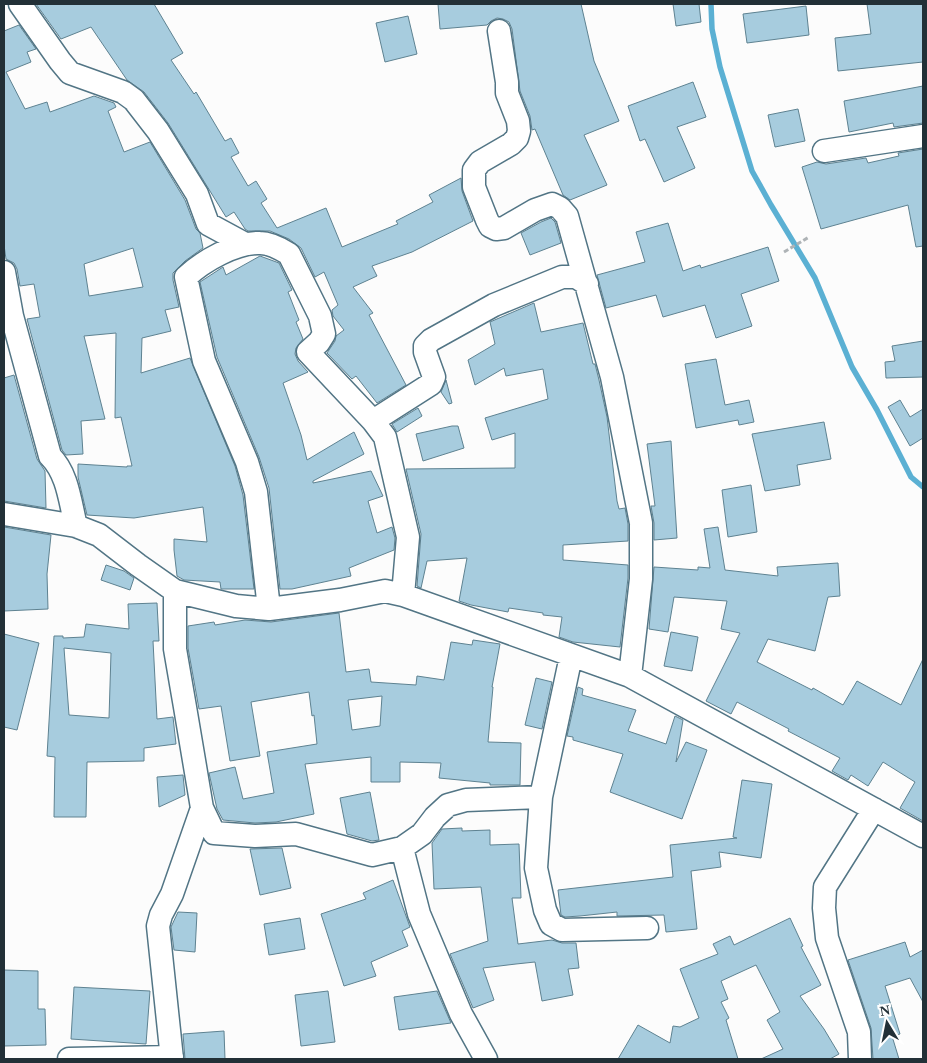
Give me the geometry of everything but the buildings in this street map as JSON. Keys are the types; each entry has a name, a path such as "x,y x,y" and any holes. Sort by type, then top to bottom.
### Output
{"street":[{"path":"20,4 60,62 70,73 123,92 134,100 158,131 197,194 208,224 245,244"},
{"path":"499,30 507,93 518,121 519,131 517,138 511,144 480,162 474,170 474,187 486,220 490,226 496,229 504,228 535,210 552,204 560,208 567,216 612,377 641,523 641,579 630,676"},
{"path":"824,151 923,136"},
{"path":"269,609 256,492 247,462 204,361 186,277 196,267 232,248 262,242 280,248 289,254 320,316 324,334 319,342 308,352 373,421 385,438 408,537 403,595"},
{"path":"4,272 12,316 50,456 59,465 63,474 76,526"},
{"path":"373,421 432,384 434,377 425,352 425,346 431,340 494,305 562,277 576,277 587,284"},
{"path":"4,514 76,526 99,535 175,591 236,606 269,609 340,600 385,591 403,595 630,676 923,836"},
{"path":"175,591 175,649 202,808 214,833 255,836 296,834 372,855 402,848 422,834 435,817 448,805 466,800 541,797"},
{"path":"571,656 541,797 536,868 545,910 551,924 562,930 647,928"},
{"path":"69,1059 172,1058 158,926 161,915 172,894 202,808"},
{"path":"860,1059 859,1032 827,938 824,908 825,887 874,809"},
{"path":"402,848 419,914 461,1014 486,1059"}],"path":[{"path":"784,252 809,237"}],"waterway":[{"path":"711,4 712,29 720,67 752,171 815,278 852,367 877,410 911,477 923,487"}]}
